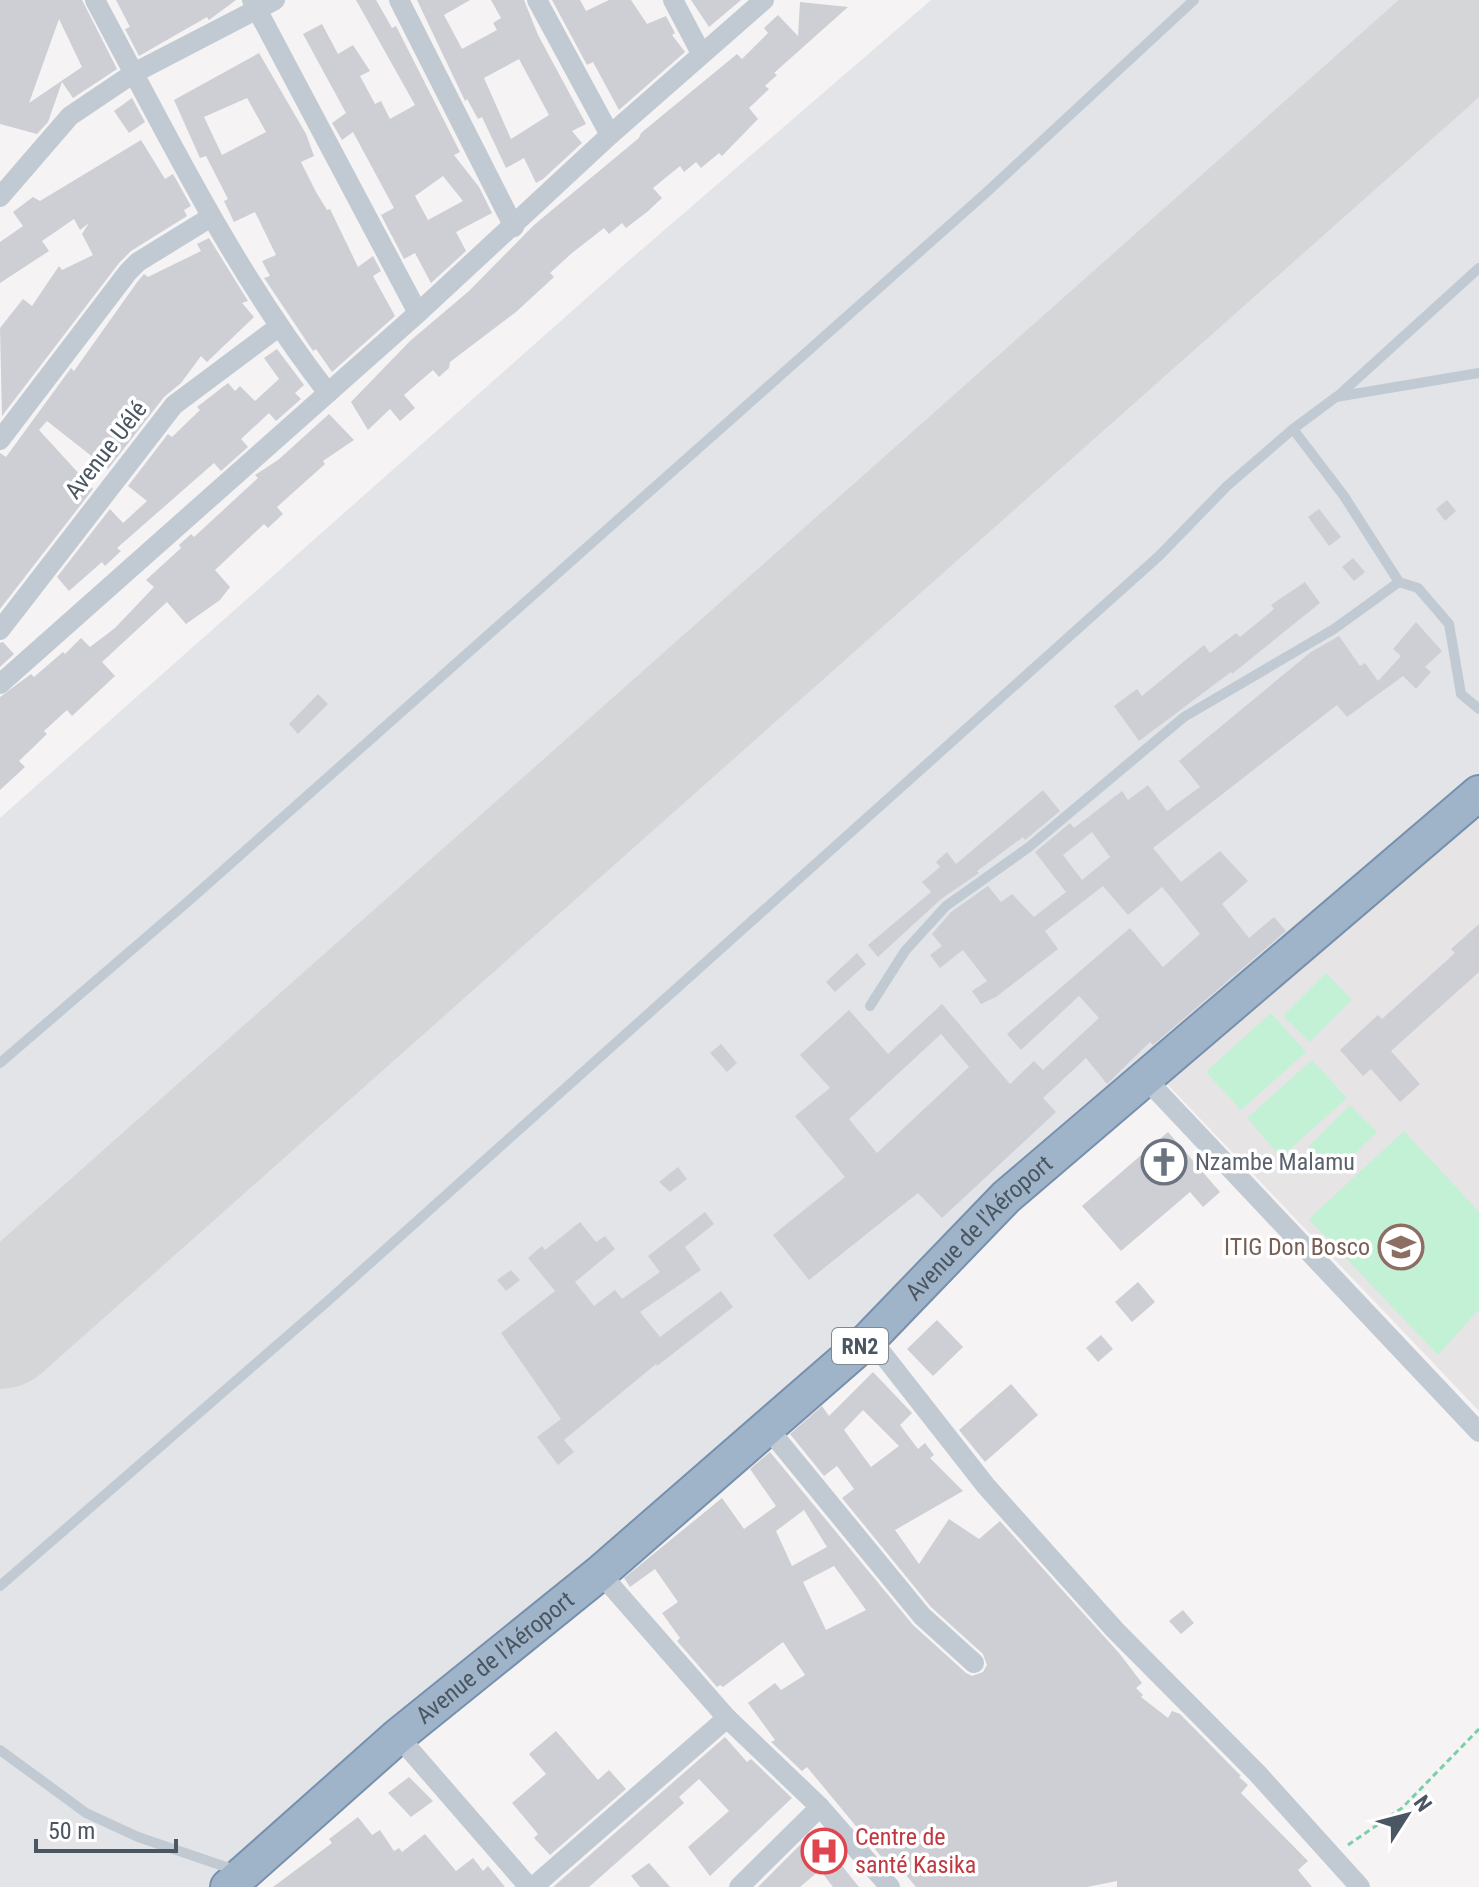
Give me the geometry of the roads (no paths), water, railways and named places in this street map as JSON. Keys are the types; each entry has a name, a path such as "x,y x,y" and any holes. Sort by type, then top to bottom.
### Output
{"highway":[{"name":"Avenue de l'Aéroport","path":"236,1880 398,1736 600,1573 870,1338 1006,1197 1479,793"}],"street":[{"path":"95,0 211,217 277,328 328,393"},
{"path":"399,0 514,227"},
{"path":"537,0 610,135"},
{"path":"673,0 701,53"},
{"path":"0,684 514,227 701,53 764,0"},
{"path":"0,197 70,116 134,73 261,4 418,313"},
{"path":"0,440 128,272 138,262 211,217"},
{"name":"Avenue Uélé","path":"0,630 174,405 277,328"},
{"path":"1145,1078 1479,1432"},
{"path":"870,1338 986,1486 1115,1630 1333,1855 1360,1887"},
{"path":"767,1427 922,1616 974,1663"},
{"path":"600,1573 727,1718 820,1807 890,1887"},
{"path":"398,1736 531,1887 727,1718"},
{"path":"739,1887 820,1807"}],"lane":[{"path":"0,1063 192,898 988,191 1194,0"},
{"path":"0,1586 329,1300 1159,556 1227,486 1293,429 1336,397 1479,268"},
{"path":"1336,397 1479,373"},
{"path":"1293,429 1344,496 1399,582 1418,588 1449,624 1461,694 1479,709"},
{"path":"870,1006 905,951 946,906 1029,847 1184,717 1334,629 1399,582"},
{"path":"0,1750 86,1813 236,1880"}],"place":[{"name":"Nzambe Malamu","path":"1164,1162"},
{"name":"ITIG Don Bosco","path":"1401,1247"},
{"name":"Centre de santé Kasika","path":"824,1851"}]}
